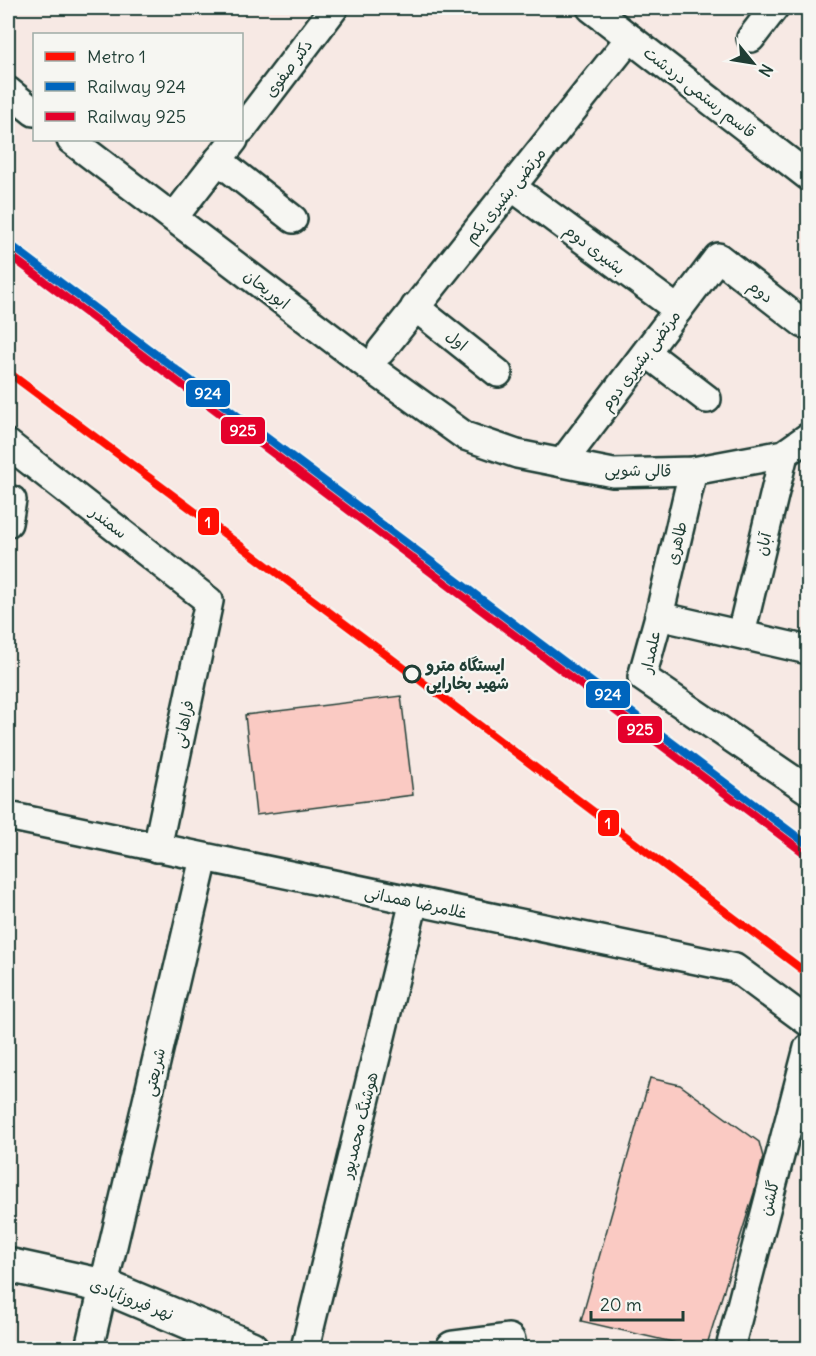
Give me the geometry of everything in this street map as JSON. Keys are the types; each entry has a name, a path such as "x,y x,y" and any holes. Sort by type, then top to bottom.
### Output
{"street":[{"name":"دکتر صفوی","path":"243,128 334,8"},
{"name":"قاسم رستمی دردشت","path":"591,8 808,176"},
{"path":"751,38 774,8"},
{"name":"مرتضی بشیری یکم","path":"381,351 630,38"},
{"path":"8,92 33,111"},
{"name":"ابوریحان","path":"72,141 368,366 465,436"},
{"path":"174,217 226,150 293,219"},
{"name":"بشیری دوم","path":"512,187 678,310"},
{"name":"مرتضی بشیری دوم","path":"562,463 718,257"},
{"name":"دوم","path":"718,257 804,324"},
{"name":"اول","path":"415,307 498,373"},
{"path":"646,353 707,399"},
{"name":"قالی شویی","path":"465,436 517,454 613,473 693,471 784,453 808,437"},
{"name":"سمندر","path":"8,444 209,601"},
{"name":"آبان","path":"741,634 784,453"},
{"name":"طاهری","path":"659,616 693,471"},
{"name":"فراهانی","path":"157,848 209,601"},
{"name":"علمدار","path":"808,650 659,616 642,677 808,790"},
{"name":"غلامرضا همدانی","path":"8,816 735,968 808,1022"},
{"name":"شریعتی","path":"89,1348 204,858"},
{"name":"هوشنگ محمدپور","path":"305,1348 414,901"},
{"name":"گلشن","path":"730,1348 808,1048"},
{"name":"نهر فیروزآبادی","path":"8,1265 104,1286 201,1338 251,1348"},
{"path":"453,1348 508,1341 508,1348"}],"building":[{"path":"401,696 413,795 256,815 245,715"},
{"path":"650,1078 680,1085 759,1142 763,1157 706,1348 581,1321"}],"metro line":[{"name":"1","path":"8,372 808,974"}],"rail line":[{"name":"924","path":"8,243 808,845"},
{"name":"925","path":"8,254 803,852"}],"place":[{"name":"ایستگاه مترو شهید بخارایی","path":"412,674"}]}
